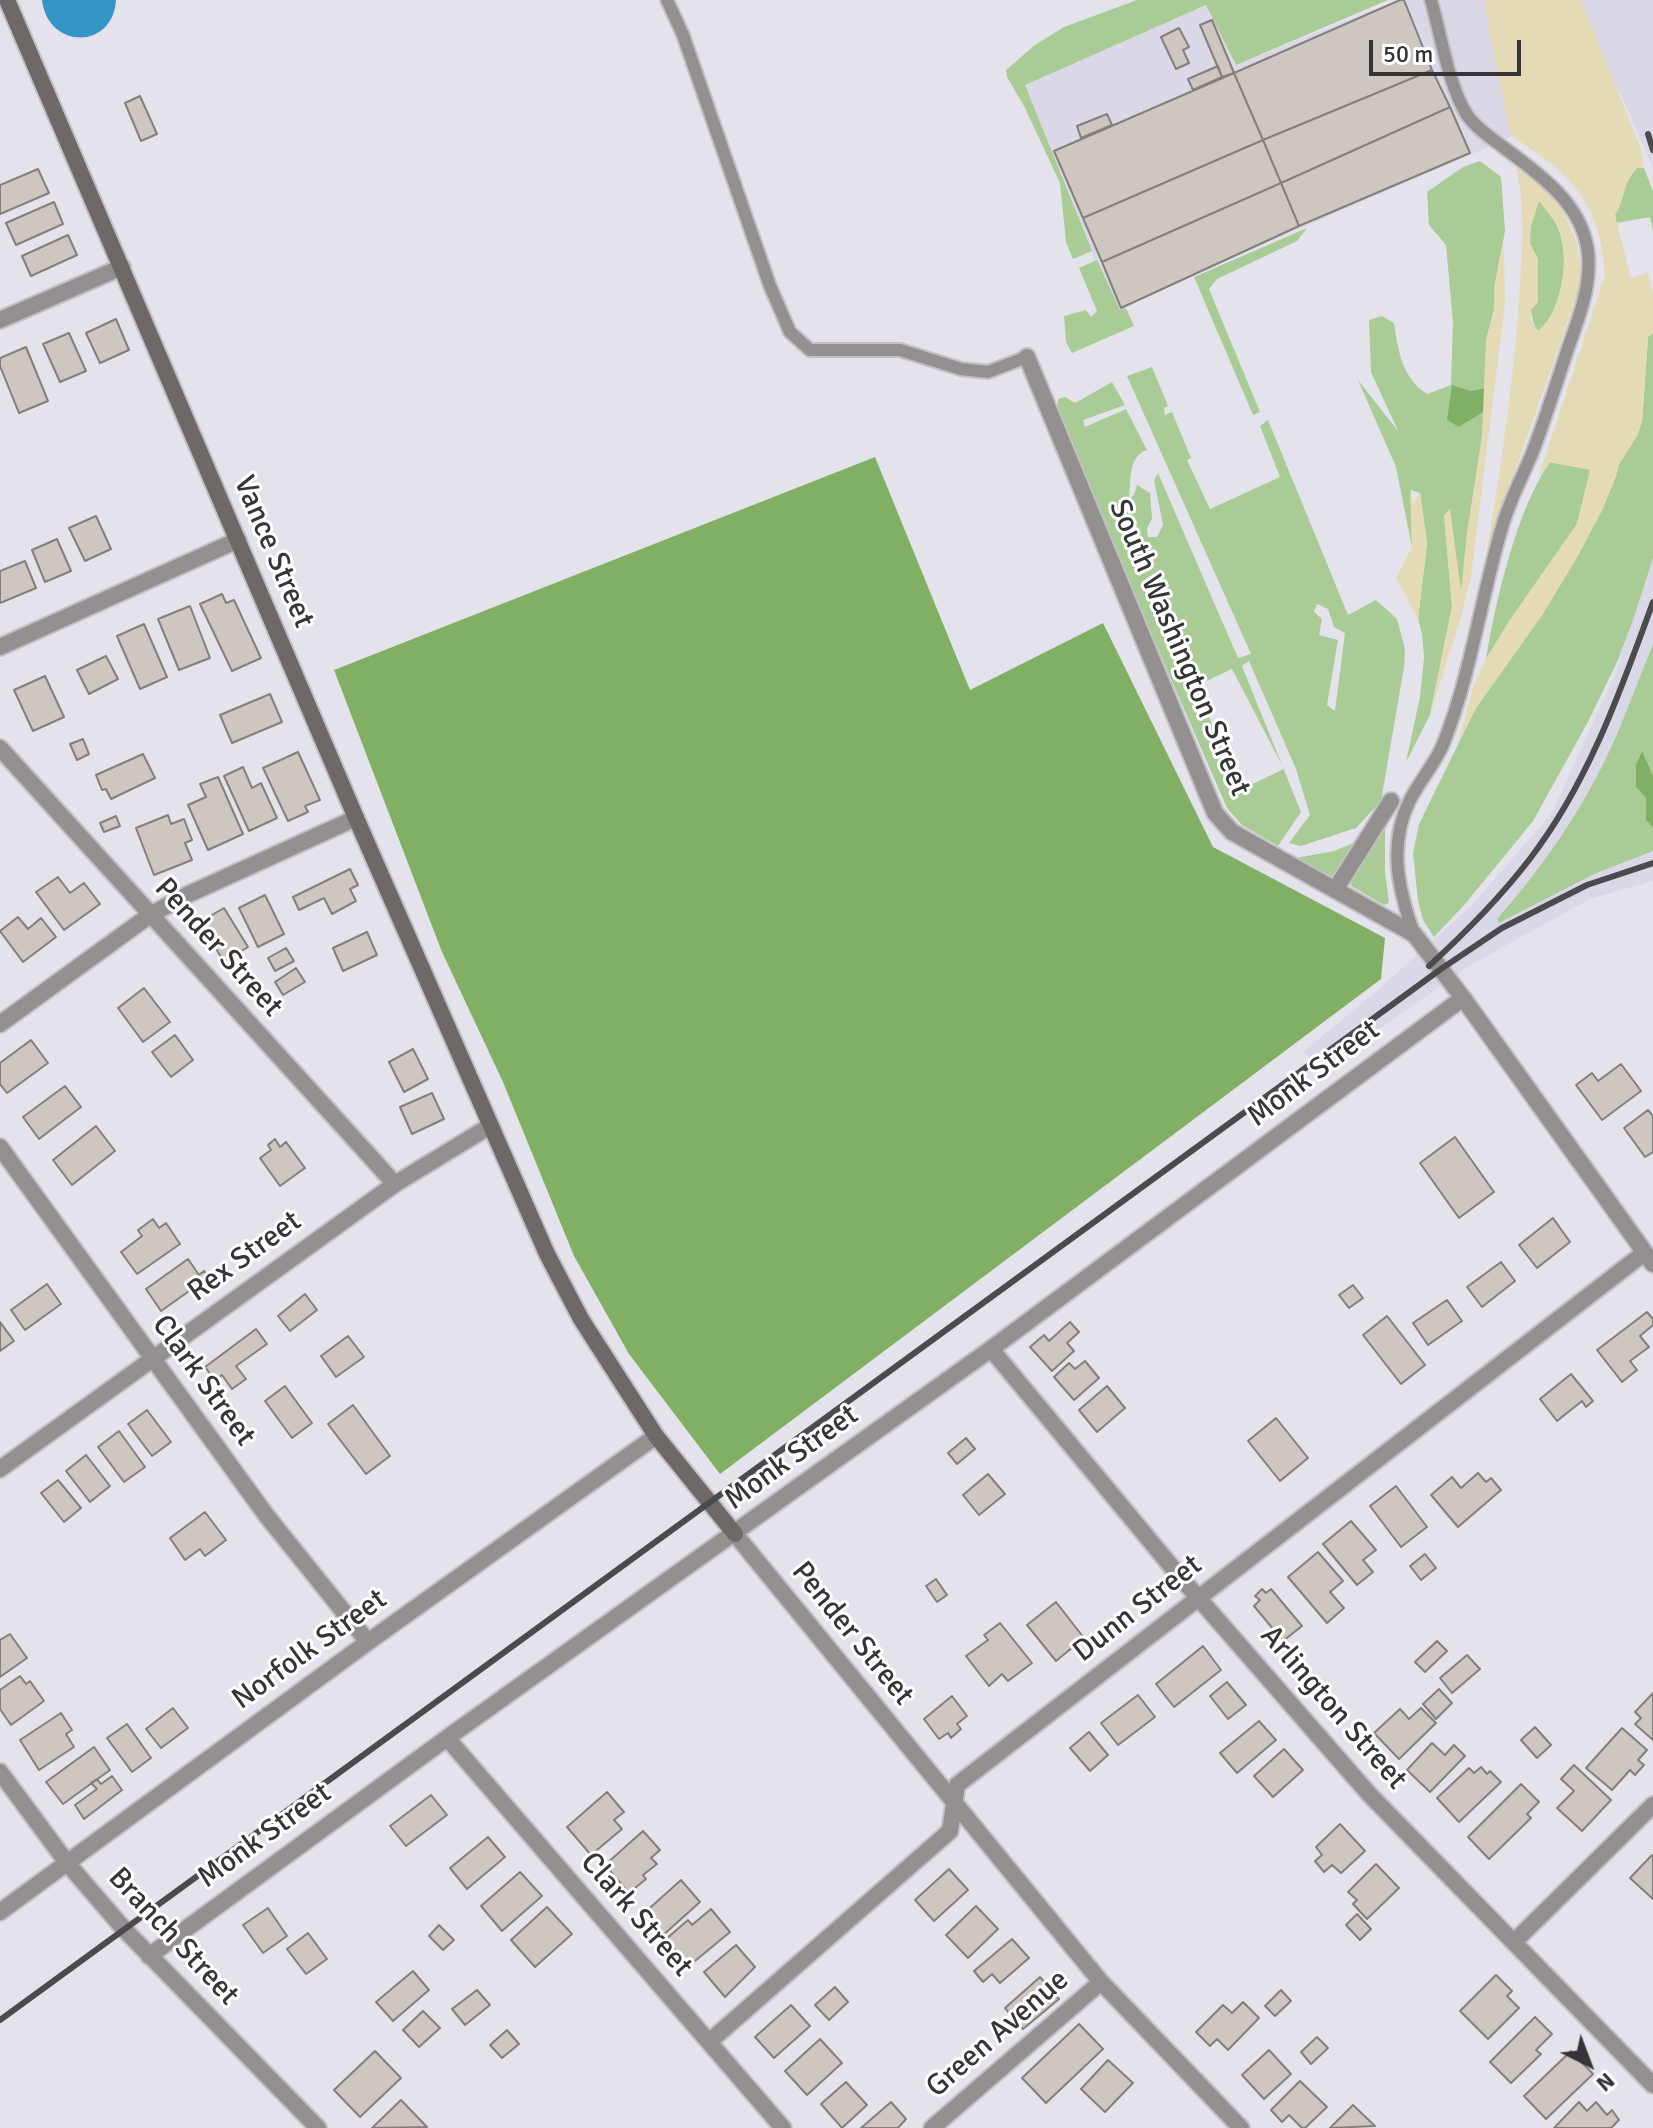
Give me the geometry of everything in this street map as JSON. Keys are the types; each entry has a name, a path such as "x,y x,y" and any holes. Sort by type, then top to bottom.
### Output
{"street":[{"name":"Vance Street","path":"7,0 490,1126"},
{"path":"0,320 122,267"},
{"name":"South Washington Street","path":"1027,357 1215,813 1232,832 1414,934 1649,1258"},
{"path":"0,647 238,540"},
{"name":"Pender Street","path":"0,748 395,1184"},
{"path":"1335,890 1391,801"},
{"path":"0,1024 150,915 356,818"},
{"name":"Monk Street","path":"149,1956 447,1738 991,1349 1463,998"},
{"name":"Pender Street","path":"490,1126 547,1254 581,1319 656,1436 1101,1982 1241,2128"},
{"name":"Rex Street","path":"0,1469 395,1184 490,1126"},
{"name":"Clark Street","path":"0,1147 282,1536 368,1642"},
{"name":"Dunn Street","path":"709,2042 950,1831 957,1785 1649,1258"},
{"name":"Arlington Street","path":"991,1349 1369,1794 1653,2085"},
{"name":"Norfolk Street","path":"0,1912 368,1642 656,1436"},
{"name":"Clark Street","path":"447,1738 783,2128"},
{"name":"Branch Street","path":"0,1772 68,1864 149,1956 318,2128"},
{"path":"1514,1942 1653,1805"},
{"name":"Green Avenue","path":"932,2128 1101,1982"}],"lane":[{"path":"667,0 683,35 770,286 790,332 810,350 900,350 961,369 988,372 1027,357"},
{"path":"1414,934 1399,886 1397,843 1401,823 1410,800 1443,745 1467,670 1503,524 1536,442 1578,321 1587,283 1588,251 1580,222 1565,200 1540,175 1482,131 1468,115 1456,90 1431,0"}],"shaded area":[{"path":"1398,0 1653,0 1653,168 1619,90 1115,309 1020,82 1208,5 1235,65"},
{"path":"1653,548 1653,881 1590,899 1472,964 1318,1072 1304,1051 1472,905 1551,814 1617,670"}],"green space":[{"path":"1137,0 1388,0 1236,65 1206,5 1025,85 1092,251 1073,259 1066,242 1060,183 1006,70 1035,45 1064,27"},
{"path":"1480,161 1501,177 1505,231 1494,289 1494,310 1486,340 1486,388 1470,391 1459,427 1485,411 1461,596 1444,515 1452,606 1430,715 1406,762 1420,697 1424,658 1418,619 1427,543 1420,493 1411,490 1412,547 1396,467 1358,380 1398,431 1371,372 1369,320 1382,316 1394,323 1403,363 1419,387 1427,394 1451,385 1453,323 1446,245 1429,225 1427,192 1463,167"},
{"path":"1637,168 1644,168 1653,191 1653,231 1650,217 1616,223 1615,215 1626,186"},
{"path":"1539,200 1557,226 1564,266 1559,297 1547,322 1538,331 1531,311 1528,263 1531,225"},
{"path":"1307,228 1297,241 1217,279 1209,289 1260,412 1253,415 1194,277"},
{"path":"1097,260 1120,310 1126,308 1134,326 1072,353 1066,342 1064,316 1086,310 1091,317 1097,311 1079,268"},
{"path":"1653,333 1653,558 1633,620 1589,720 1533,821 1434,937 1423,920 1418,901 1413,853 1419,824 1476,708 1542,615 1602,510 1619,464 1642,422 1648,337"},
{"path":"1152,367 1168,406 1164,408 1165,415 1172,412 1191,458 1187,460 1210,509 1280,477 1260,426 1268,420 1348,615 1376,600 1397,619 1405,649 1404,667 1381,801 1356,828 1301,846 1289,843 1310,815 1296,769 1249,661 1242,666 1282,766 1232,669 1196,686 1240,790 1284,769 1301,812 1278,846 1242,825 1227,808 1065,435 1059,412 1058,399 1065,397 1075,403 1112,382 1125,405 1083,420 1085,427 1126,409 1147,450 1133,463 1129,499 1137,485 1150,493 1152,519 1147,528 1148,537 1157,537 1163,525 1154,480 1158,473 1238,658 1251,654 1127,376","holes":["1317,604 1328,609 1334,627 1345,633 1335,711 1327,705 1338,640 1319,635 1322,619 1314,612"]},
{"path":"1452,385 1470,391 1486,388 1485,411 1459,427 1447,420"},
{"path":"875,457 970,690 1103,623 1213,847 1385,938 1381,979 720,1474 629,1354 574,1256 503,1082 442,952 334,670"},
{"path":"1550,462 1591,470 1577,524 1486,659 1509,557 1527,504"},
{"path":"1653,644 1653,776 1641,752 1636,764 1636,787 1646,798 1646,820 1653,828 1653,851 1594,874 1499,923 1497,919 1547,857 1590,789 1614,741"},
{"path":"1642,751 1653,776 1653,828 1646,820 1646,798 1636,787 1636,764"},
{"path":"1385,826 1389,903 1384,905 1351,886 1353,872"},
{"path":"1356,842 1333,879 1296,858 1334,851"}],"sand":[{"path":"1485,0 1581,0 1641,149 1644,168 1637,168 1632,174 1615,215 1631,278 1648,273 1653,293 1653,333 1648,337 1642,422 1619,464 1602,510 1542,615 1476,708 1457,746 1474,685 1486,659 1577,524 1590,470 1550,462 1538,478 1605,275 1597,227 1579,192 1550,163 1511,136"},
{"path":"1516,167 1546,191 1566,217 1577,247 1581,285 1487,550 1506,426 1521,267 1521,200","holes":["1539,201 1558,226 1564,267 1554,311 1538,331 1531,320 1531,310 1538,302 1538,259 1530,243 1531,226"]},
{"path":"1504,241 1505,303 1471,577 1430,715 1452,607 1444,515 1450,509 1461,591 1482,435 1486,340 1494,310 1494,289"},
{"path":"1410,490 1413,504 1420,492 1427,543 1418,619 1396,578 1412,547"}],"water":[{"path":"42,0 116,0 112,16 104,28 80,38 56,28 47,16"}],"building":[{"path":"1404,0 1432,70 1263,140 1234,73"},
{"path":"1212,20 1234,73 1222,77 1200,25"},
{"path":"1179,28 1189,47 1183,50 1189,63 1176,69 1161,37"},
{"path":"1218,66 1222,77 1193,90 1188,79"},
{"path":"1432,70 1450,107 1281,183 1263,140"},
{"path":"1234,73 1263,140 1083,218 1054,151"},
{"path":"140,96 157,134 141,141 125,103"},
{"path":"1450,107 1470,153 1299,226 1281,183"},
{"path":"1107,114 1112,125 1081,138 1077,126"},
{"path":"1263,140 1281,183 1102,262 1083,218"},
{"path":"38,169 49,193 0,214 0,185"},
{"path":"1281,183 1299,226 1121,308 1102,262"},
{"path":"54,202 63,224 16,245 6,223"},
{"path":"68,235 77,255 31,276 22,256"},
{"path":"116,319 129,350 100,363 86,333"},
{"path":"69,333 86,371 60,382 43,344"},
{"path":"26,347 48,401 19,413 0,366 0,358"},
{"path":"96,516 111,549 85,561 69,528"},
{"path":"57,539 71,571 45,582 32,550"},
{"path":"25,561 36,588 0,603 0,571"},
{"path":"222,594 226,603 234,600 261,658 232,671 200,604"},
{"path":"190,606 210,658 179,670 158,619"},
{"path":"144,624 167,677 140,689 117,636"},
{"path":"106,656 118,679 89,694 77,670"},
{"path":"45,676 64,717 33,731 14,690"},
{"path":"270,694 282,722 232,743 220,715"},
{"path":"83,739 89,754 77,760 70,744"},
{"path":"298,752 320,800 305,806 308,812 288,821 263,768"},
{"path":"143,754 155,778 111,799 106,789 102,790 96,775"},
{"path":"243,767 252,788 261,783 277,818 249,831 224,776"},
{"path":"218,777 243,834 208,850 188,805 206,797 200,784"},
{"path":"168,815 171,824 184,819 192,840 185,843 192,860 154,875 136,828"},
{"path":"116,816 120,826 104,832 100,823"},
{"path":"350,869 358,885 350,889 356,901 332,914 324,898 299,910 293,897"},
{"path":"58,877 70,893 84,883 100,904 64,930 36,892"},
{"path":"265,895 284,934 258,947 239,908"},
{"path":"224,908 248,947 224,962 200,922"},
{"path":"18,917 28,929 41,918 56,937 23,962 0,931"},
{"path":"367,932 377,955 343,971 333,948"},
{"path":"286,948 294,961 275,971 268,958"},
{"path":"296,968 305,982 283,995 275,982"},
{"path":"144,988 170,1022 143,1042 118,1008"},
{"path":"175,1035 193,1060 171,1077 152,1052"},
{"path":"31,1040 48,1063 7,1093 0,1084 0,1063"},
{"path":"413,1049 428,1079 404,1092 389,1062"},
{"path":"1621,1064 1641,1091 1602,1120 1576,1085 1592,1073 1598,1081"},
{"path":"65,1086 81,1107 39,1139 23,1117"},
{"path":"432,1093 444,1119 412,1134 400,1107"},
{"path":"1648,1110 1653,1116 1653,1152 1645,1157 1624,1128"},
{"path":"96,1126 115,1151 72,1185 53,1160"},
{"path":"1455,1137 1494,1192 1459,1218 1420,1163"},
{"path":"275,1139 280,1147 286,1142 305,1168 280,1186 260,1158 271,1150 268,1145"},
{"path":"1553,1218 1570,1242 1537,1268 1519,1245"},
{"path":"153,1219 159,1228 166,1223 180,1244 137,1274 121,1252 142,1236 138,1230"},
{"path":"188,1259 199,1275 204,1271 209,1277 161,1311 146,1289"},
{"path":"1501,1262 1515,1281 1482,1307 1467,1287"},
{"path":"47,1284 61,1304 25,1330 11,1310"},
{"path":"1353,1285 1363,1298 1349,1308 1339,1295"},
{"path":"305,1294 317,1310 290,1331 278,1316"},
{"path":"1447,1300 1462,1321 1428,1345 1413,1323"},
{"path":"1647,1312 1653,1319 1653,1325 1640,1336 1649,1347 1630,1361 1637,1370 1622,1382 1597,1350"},
{"path":"1387,1316 1425,1365 1401,1384 1363,1335"},
{"path":"0,1322 14,1341 0,1351"},
{"path":"1070,1322 1079,1332 1067,1343 1074,1351 1052,1371 1030,1347 1044,1335 1049,1341"},
{"path":"256,1329 267,1344 236,1366 246,1379 232,1389 222,1375 215,1380 205,1367"},
{"path":"348,1336 364,1357 336,1377 321,1356"},
{"path":"1085,1361 1099,1378 1074,1400 1054,1377 1069,1363 1075,1369"},
{"path":"1571,1374 1593,1401 1586,1407 1582,1401 1557,1421 1540,1399"},
{"path":"285,1386 312,1423 292,1438 265,1401"},
{"path":"1107,1386 1125,1408 1097,1432 1079,1410"},
{"path":"353,1405 390,1456 366,1474 328,1424"},
{"path":"147,1410 171,1442 152,1456 128,1424"},
{"path":"1276,1418 1308,1458 1280,1481 1248,1441"},
{"path":"119,1431 145,1467 124,1482 98,1447"},
{"path":"966,1438 975,1449 957,1464 948,1453"},
{"path":"86,1455 110,1486 90,1502 66,1471"},
{"path":"1478,1473 1486,1482 1491,1478 1501,1490 1458,1527 1431,1495 1452,1477 1461,1488"},
{"path":"988,1474 1005,1494 979,1515 963,1495"},
{"path":"58,1480 81,1508 64,1522 41,1493"},
{"path":"1396,1486 1427,1527 1401,1547 1370,1506"},
{"path":"205,1512 226,1540 205,1556 200,1549 185,1560 170,1538"},
{"path":"1351,1521 1376,1550 1363,1560 1373,1572 1357,1585 1323,1544"},
{"path":"1318,1552 1343,1581 1330,1592 1344,1608 1327,1623 1288,1577"},
{"path":"1425,1554 1436,1568 1421,1580 1410,1566"},
{"path":"936,1579 947,1595 937,1602 926,1586"},
{"path":"1262,1589 1266,1593 1271,1589 1302,1626 1283,1641 1254,1606 1260,1600 1255,1596"},
{"path":"1056,1602 1084,1638 1056,1661 1027,1625"},
{"path":"1000,1623 1032,1663 1008,1681 1002,1674 989,1686 966,1656 988,1640 984,1635"},
{"path":"10,1634 27,1658 0,1677 0,1640"},
{"path":"1437,1641 1447,1651 1425,1672 1415,1662"},
{"path":"1203,1646 1221,1670 1174,1707 1156,1684"},
{"path":"1467,1655 1480,1669 1452,1693 1440,1678"},
{"path":"20,1676 26,1684 30,1681 44,1701 11,1725 0,1709 0,1690"},
{"path":"1227,1682 1246,1705 1228,1719 1210,1696"},
{"path":"1439,1689 1452,1703 1436,1719 1423,1704"},
{"path":"1653,1693 1653,1740 1635,1724 1641,1718 1635,1712"},
{"path":"1138,1695 1155,1717 1118,1745 1101,1723"},
{"path":"952,1696 967,1716 957,1724 961,1729 951,1738 948,1733 939,1739 924,1719"},
{"path":"173,1708 188,1728 161,1748 146,1729"},
{"path":"1421,1708 1436,1723 1399,1759 1374,1733 1400,1709 1409,1719"},
{"path":"61,1713 72,1730 66,1734 74,1747 39,1770 20,1740"},
{"path":"1259,1721 1276,1740 1237,1773 1220,1753"},
{"path":"127,1724 151,1758 132,1772 107,1738"},
{"path":"1535,1727 1551,1745 1537,1758 1521,1740"},
{"path":"1622,1728 1647,1750 1638,1760 1644,1765 1635,1775 1630,1770 1612,1790 1586,1768"},
{"path":"1089,1732 1108,1755 1090,1771 1070,1748"},
{"path":"1432,1743 1445,1755 1454,1745 1465,1756 1430,1792 1407,1770"},
{"path":"94,1747 110,1770 63,1804 46,1782"},
{"path":"1284,1749 1303,1770 1273,1797 1254,1776"},
{"path":"1574,1765 1611,1800 1582,1831 1557,1808 1574,1791 1561,1779"},
{"path":"1481,1767 1501,1782 1459,1822 1437,1798 1469,1768 1474,1773"},
{"path":"112,1776 122,1790 84,1819 75,1805 97,1789 91,1783 97,1779 101,1784"},
{"path":"1521,1784 1539,1802 1527,1814 1531,1818 1489,1859 1468,1837"},
{"path":"607,1792 624,1812 614,1820 622,1829 591,1855 567,1827"},
{"path":"431,1795 447,1815 406,1846 390,1826"},
{"path":"1340,1824 1365,1851 1341,1873 1332,1865 1324,1872 1315,1861 1322,1855 1316,1847"},
{"path":"643,1831 660,1850 651,1858 657,1864 643,1875 646,1879 629,1893 605,1865"},
{"path":"488,1837 505,1857 467,1889 450,1868"},
{"path":"1653,1856 1653,1899 1630,1878"},
{"path":"1376,1864 1399,1888 1367,1919 1353,1904 1357,1900 1348,1892"},
{"path":"949,1869 968,1890 934,1921 915,1900"},
{"path":"520,1872 542,1896 502,1931 481,1906"},
{"path":"681,1880 700,1902 661,1937 642,1915"},
{"path":"976,1906 998,1929 968,1958 946,1935"},
{"path":"547,1907 572,1934 535,1967 511,1940"},
{"path":"268,1908 287,1936 263,1953 243,1925"},
{"path":"711,1909 730,1932 689,1966 666,1939 688,1920 692,1925"},
{"path":"1357,1914 1371,1929 1360,1940 1346,1925"},
{"path":"439,1925 454,1940 443,1950 429,1936"},
{"path":"308,1933 327,1959 306,1974 287,1949"},
{"path":"1012,1939 1029,1958 1000,1983 992,1974 983,1982 974,1971"},
{"path":"736,1945 755,1967 725,1997 704,1972"},
{"path":"413,1971 429,1990 393,2021 376,2002"},
{"path":"1496,1975 1512,1991 1507,1996 1519,2008 1488,2039 1460,2011"},
{"path":"1040,1977 1059,1999 1023,2029 1005,2008"},
{"path":"835,1987 848,2002 829,2020 815,2005"},
{"path":"477,1990 490,2005 465,2025 452,2009"},
{"path":"1281,1990 1291,2001 1275,2016 1265,2006"},
{"path":"1243,2002 1259,2018 1228,2050 1217,2039 1210,2046 1196,2032 1223,2005 1232,2013"},
{"path":"791,2005 810,2026 774,2058 755,2037"},
{"path":"423,2011 440,2028 419,2047 403,2030"},
{"path":"1535,2017 1552,2034 1536,2050 1541,2054 1511,2083 1490,2062"},
{"path":"1079,2024 1103,2049 1046,2103 1022,2078"},
{"path":"507,2030 519,2044 502,2058 490,2045"},
{"path":"1317,2037 1328,2048 1311,2064 1301,2052"},
{"path":"820,2039 842,2063 807,2095 785,2071"},
{"path":"1269,2050 1291,2074 1264,2099 1242,2075"},
{"path":"375,2051 401,2078 360,2117 334,2090"},
{"path":"1571,2051 1593,2074 1546,2119 1524,2096"},
{"path":"1108,2060 1133,2083 1105,2112 1081,2089"},
{"path":"1300,2081 1327,2107 1305,2128 1289,2115 1282,2122 1271,2110"},
{"path":"846,2082 867,2105 842,2128 821,2104"},
{"path":"401,2100 427,2127 372,2128"},
{"path":"891,2102 906,2119 898,2128 861,2128"},
{"path":"1579,2102 1587,2111 1596,2102 1607,2115 1612,2110 1619,2120 1611,2128 1554,2128"},
{"path":"1353,2105 1375,2126 1330,2128"}],"railway":[{"path":"1648,134 1653,150"},
{"path":"1429,966 1494,902 1550,831 1601,736 1653,602"},
{"path":"0,2020 1441,969 1502,928 1587,885 1653,863"}]}
